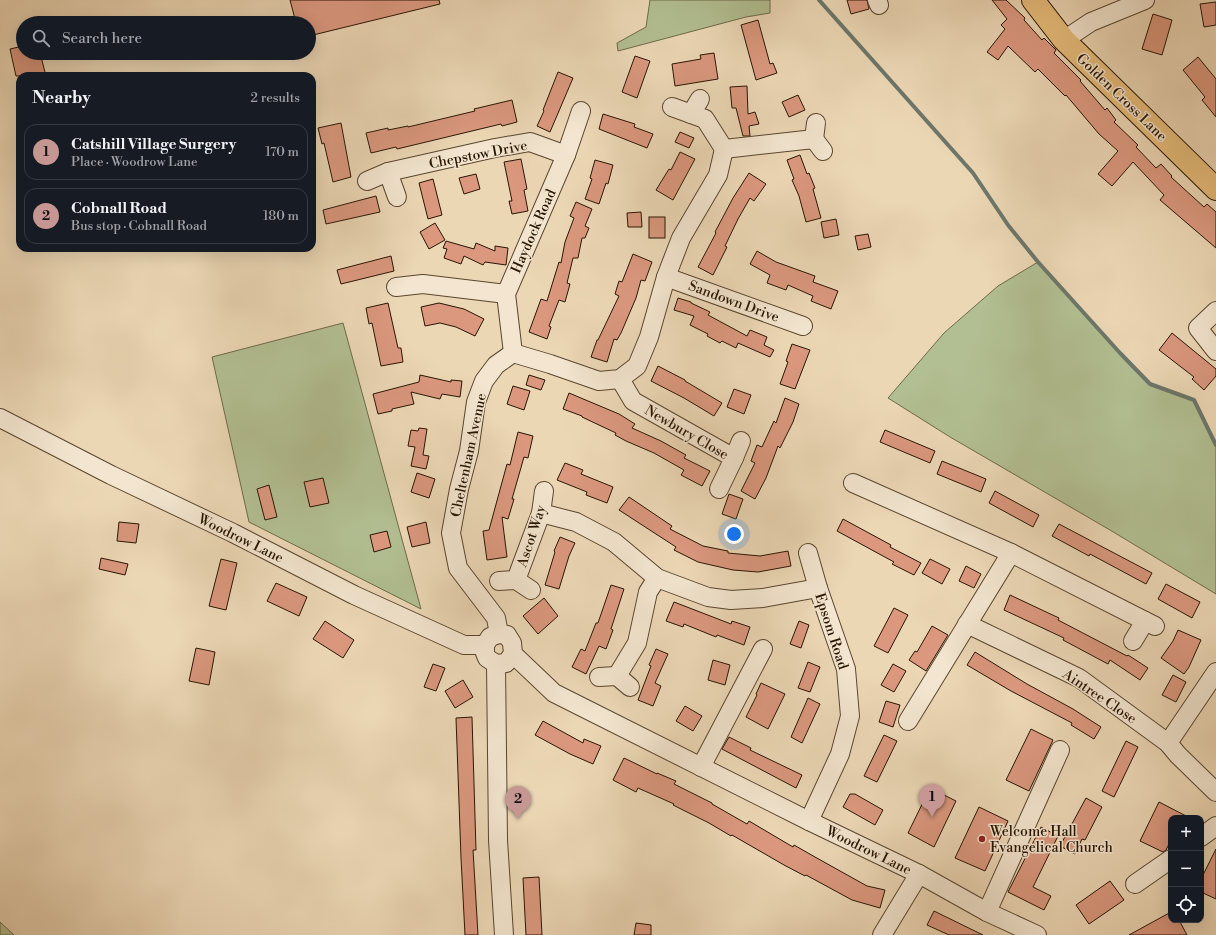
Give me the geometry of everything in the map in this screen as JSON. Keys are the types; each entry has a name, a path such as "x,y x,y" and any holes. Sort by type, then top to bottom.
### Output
{"main road":[{"name":"Golden Cross Lane","path":"1033,0 1064,40 1216,189"}],"street":[{"path":"1064,40 1091,22 1145,0"},
{"path":"691,114 700,99"},
{"path":"513,353 599,381 620,379 637,366 649,337 666,277 681,238 718,176 724,150 705,120 672,107"},
{"name":"Haydock Road","path":"513,353 506,294 566,154 581,111"},
{"path":"724,150 818,138"},
{"name":"Chepstow Drive","path":"367,181 388,172 495,148 530,142 566,154"},
{"path":"388,172 397,197"},
{"path":"396,287 421,277 506,294"},
{"name":"Sandown Drive","path":"666,277 803,326"},
{"path":"1216,311 1198,328 1216,351"},
{"name":"Cheltenham Avenue","path":"499,634 496,618 458,568 451,533 469,450 476,402 484,381 496,365 513,353"},
{"name":"Newbury Close","path":"620,379 633,401 734,458 719,489"},
{"name":"Woodrow Lane","path":"0,418 111,475 233,533 354,595 464,646 485,645"},
{"path":"734,458 741,441"},
{"path":"853,483 1010,553 1150,624 1133,641"},
{"name":"Ascot Way","path":"531,590 508,580 541,512 544,491"},
{"path":"541,512 576,522 614,542 657,578 708,597 731,600 763,598 818,588"},
{"name":"Epsom Road","path":"808,553 818,588 846,669 850,716 840,754 809,821"},
{"path":"908,721 1010,553"},
{"path":"615,680 637,643 648,592 657,578"},
{"name":"Aintree Close","path":"967,624 1079,678 1168,743 1178,755 1216,792"},
{"path":"499,634 507,635 512,643 513,654 506,663 496,664 487,658 485,654 485,645 490,637 499,634"},
{"path":"701,767 763,649"},
{"name":"Woodrow Lane","path":"513,654 554,692 809,821 919,874 1028,933"},
{"path":"496,664 498,840 504,935"},
{"path":"1168,743 1216,672"},
{"path":"987,912 1060,750"},
{"path":"1204,835 1216,826"},
{"path":"1135,884 1168,861"},
{"path":"882,935 919,874"}],"green space":[{"path":"650,0 770,0 770,13 746,17 618,51 617,43 646,27"},
{"path":"1038,262 1150,384 1194,400 1216,445 1216,594 1110,530 950,437 888,398 944,333 998,286"},
{"path":"343,323 421,609 249,522 212,357"},
{"path":"0,922 14,935 0,935"}],"building":[{"path":"290,0 439,0 440,4 316,34 316,16 294,16"},
{"path":"847,0 867,0 869,9 851,14"},
{"path":"992,0 1006,0 1025,18 1024,20 1042,40 1044,38 1056,50 1054,53 1081,80 1080,81 1105,110 1107,108 1116,120 1114,122 1138,145 1136,147 1156,168 1161,164 1172,176 1171,177 1204,207 1207,204 1216,212 1216,248 1160,200 1164,195 1133,162 1112,186 1098,174 1118,151 1099,134 1066,95 1065,96 1038,69 1035,72 1008,46 998,60 987,52 1005,29 1001,25 1007,19"},
{"path":"1216,2 1216,25 1204,27 1200,4"},
{"path":"1153,14 1172,20 1162,55 1142,49"},
{"path":"758,20 770,64 773,63 777,73 756,80 741,25"},
{"path":"16,48 16,60 42,60 45,72 16,72 16,76 10,49"},
{"path":"714,53 718,79 675,86 672,64 701,59 700,55"},
{"path":"635,56 650,61 637,98 622,92"},
{"path":"1198,57 1216,79 1216,117 1202,100 1205,97 1183,70"},
{"path":"558,72 573,78 550,132 537,126"},
{"path":"747,86 748,114 755,112 759,124 749,126 750,136 743,136 736,108 732,108 730,87"},
{"path":"798,95 805,110 789,117 782,102"},
{"path":"512,100 517,122 502,126 501,124 397,149 396,147 371,153 366,133 388,128 388,130 408,127 475,111 474,109"},
{"path":"603,114 635,124 634,127 653,134 647,148 599,129"},
{"path":"341,123 351,177 333,182 324,143 322,144 318,128"},
{"path":"680,132 694,138 689,148 675,142"},
{"path":"680,152 695,159 673,200 656,190 669,169 671,170"},
{"path":"800,155 807,174 809,173 815,188 813,189 821,218 806,222 787,160"},
{"path":"521,159 527,189 524,190 528,211 512,214 509,201 512,201 504,162"},
{"path":"595,160 613,165 608,184 606,183 599,204 585,199 592,179 590,178"},
{"path":"749,173 766,184 754,201 750,198 725,246 727,247 713,275 698,267 733,198"},
{"path":"476,174 480,189 464,194 459,178"},
{"path":"433,179 442,215 428,219 419,183"},
{"path":"376,196 380,212 326,224 323,210"},
{"path":"576,202 592,209 585,226 589,228 585,238 582,238 578,258 573,258 567,283 570,284 565,302 559,300 549,326 551,327 547,339 529,332 541,299 547,301 559,262 561,263 565,242 574,218 570,216"},
{"path":"641,212 642,227 628,227 627,213"},
{"path":"649,217 665,217 665,238 649,238"},
{"path":"836,219 839,235 824,238 821,222"},
{"path":"435,223 445,240 429,249 420,232"},
{"path":"868,234 871,247 858,250 855,236"},
{"path":"446,241 474,249 476,243 495,251 495,246 508,248 506,265 485,262 483,265 464,256 461,264 444,258 447,249 443,248"},
{"path":"757,251 776,262 815,276 813,282 838,291 831,309 811,301 813,296 788,285 786,290 767,283 770,275 750,264"},
{"path":"633,254 652,262 645,281 641,280 636,298 621,333 617,340 614,339 607,362 591,357 597,340 619,296 615,294 619,281 622,282"},
{"path":"391,256 394,271 341,284 337,270"},
{"path":"678,298 691,302 710,312 708,315 747,336 750,330 767,337 764,345 774,350 770,357 738,343 736,348 722,341 720,343 707,336 708,334 690,325 694,316 674,310"},
{"path":"388,303 398,348 401,348 403,362 381,366 372,323 369,324 366,308"},
{"path":"439,303 464,309 484,319 475,336 456,327 440,323 425,326 421,307"},
{"path":"1172,333 1216,369 1216,376 1204,390 1192,379 1194,377 1159,350"},
{"path":"792,344 810,350 795,389 780,384 788,362 786,361"},
{"path":"658,366 685,380 722,403 714,416 651,381"},
{"path":"420,375 451,382 451,380 462,381 460,397 442,394 440,399 411,392 414,404 378,414 373,394 419,382"},
{"path":"529,375 545,380 541,390 526,385"},
{"path":"513,386 530,391 524,410 507,404"},
{"path":"734,389 751,395 744,414 727,407"},
{"path":"569,393 619,414 635,424 632,428 661,441 686,455 684,458 710,471 702,486 681,475 684,470 654,453 626,441 615,435 616,433 582,416 563,409"},
{"path":"785,398 799,404 793,422 780,448 778,446 766,478 755,499 741,491 755,463 751,461 757,445 762,447 774,421 776,423"},
{"path":"419,428 427,429 423,455 429,456 426,469 411,466 415,447 408,446 411,430 418,431"},
{"path":"885,430 935,451 930,463 880,442"},
{"path":"518,432 533,436 528,458 524,457 508,519 502,517 507,557 487,560 483,531 489,530 507,464 510,465"},
{"path":"942,461 986,479 981,492 937,474"},
{"path":"565,463 583,470 581,474 613,487 607,503 586,495 587,492 557,480"},
{"path":"417,473 435,479 429,498 411,492"},
{"path":"323,478 329,503 310,507 304,482"},
{"path":"269,485 277,517 265,520 257,489"},
{"path":"995,491 1039,515 1033,527 989,503"},
{"path":"729,494 743,499 736,519 722,514"},
{"path":"629,497 672,526 670,529 703,546 728,551 728,553 760,556 788,551 791,566 758,572 733,570 698,562 674,550 676,547 619,510"},
{"path":"843,519 891,545 890,547 921,563 914,575 892,564 894,562 837,531"},
{"path":"119,522 139,524 136,543 117,541"},
{"path":"426,522 430,543 412,547 407,527"},
{"path":"1059,524 1152,573 1146,584 1090,554 1089,556 1052,536"},
{"path":"387,531 391,547 374,552 370,535"},
{"path":"560,537 575,543 569,556 559,589 545,585 555,552 554,551"},
{"path":"101,558 128,564 125,575 99,569"},
{"path":"221,559 237,563 226,610 209,606"},
{"path":"930,559 950,569 942,584 922,573"},
{"path":"966,566 981,574 974,588 959,581"},
{"path":"276,583 307,597 299,616 267,601"},
{"path":"1166,584 1200,602 1192,618 1158,599"},
{"path":"611,585 624,589 611,629 613,630 606,649 599,646 586,674 572,667 581,649 585,651 596,623 598,623"},
{"path":"1010,595 1059,618 1058,620 1127,656 1128,655 1148,668 1140,680 1110,660 1108,664 1063,640 1064,638 1004,610"},
{"path":"544,598 558,616 538,634 523,616"},
{"path":"674,602 731,624 732,621 750,627 744,645 717,635 716,637 684,624 683,627 666,621"},
{"path":"894,608 908,615 888,653 874,646"},
{"path":"325,621 354,640 343,658 313,639"},
{"path":"799,621 809,625 801,648 790,644"},
{"path":"932,626 948,635 926,671 909,660 915,651 917,652"},
{"path":"1178,630 1201,640 1189,667 1184,674 1161,658 1173,641"},
{"path":"196,648 215,652 209,685 189,681"},
{"path":"656,649 668,654 655,683 661,686 653,706 638,700 651,666 649,665"},
{"path":"975,652 1101,727 1094,739 1071,725 1072,723 1011,691 967,665"},
{"path":"713,660 730,665 725,685 708,680"},
{"path":"808,662 820,667 810,692 798,688"},
{"path":"433,664 445,668 436,691 424,687"},
{"path":"893,664 906,671 894,692 881,685"},
{"path":"1173,675 1186,682 1176,702 1162,695"},
{"path":"463,680 473,697 455,708 445,691"},
{"path":"761,683 785,694 768,729 746,717"},
{"path":"808,698 820,704 802,743 791,737"},
{"path":"886,701 900,705 893,727 879,722"},
{"path":"685,706 702,716 693,731 676,721"},
{"path":"472,717 476,850 473,850 478,935 465,935 456,718"},
{"path":"543,721 583,743 584,739 601,746 593,764 570,754 535,735"},
{"path":"1031,729 1053,740 1029,791 1006,780"},
{"path":"884,735 897,741 877,782 864,776"},
{"path":"729,737 751,748 750,750 802,775 796,788 722,749"},
{"path":"1126,741 1138,747 1114,797 1102,791"},
{"path":"624,758 657,774 676,781 674,784 712,803 747,824 749,821 793,847 794,845 867,886 885,890 880,908 852,900 784,865 732,835 731,836 673,805 674,804 638,788 636,792 613,780"},
{"path":"930,788 956,801 934,847 908,833"},
{"path":"850,794 855,794 883,810 875,825 843,807"},
{"path":"1086,798 1102,807 1085,840 1082,839 1075,854 1060,846"},
{"path":"1159,802 1184,815 1168,815 1168,846 1163,852 1140,841"},
{"name":"Welcome Hall Evangelical Church","path":"979,807 1008,821 985,871 955,858"},
{"path":"1041,827 1058,836 1033,887 1051,896 1044,910 1008,892"},
{"path":"1216,849 1216,899 1204,893 1204,873"},
{"path":"539,877 542,935 526,935 523,878"},
{"path":"1110,881 1124,900 1089,924 1076,905"},
{"path":"934,911 983,935 949,935 927,925"},
{"path":"1168,914 1168,923 1181,923 1187,935 1129,935"},
{"path":"636,923 651,925 651,935 634,935"}],"waterway":[{"path":"819,0 973,173 1008,225 1038,262 1120,353 1150,384 1194,400 1216,445"}],"place":[{"name":"Catshill Village Surgery","path":"932,817"},
{"name":"Cobnall Road","path":"518,819"},
{"name":"Welcome Hall Evangelical Church","path":"982,839"}]}
